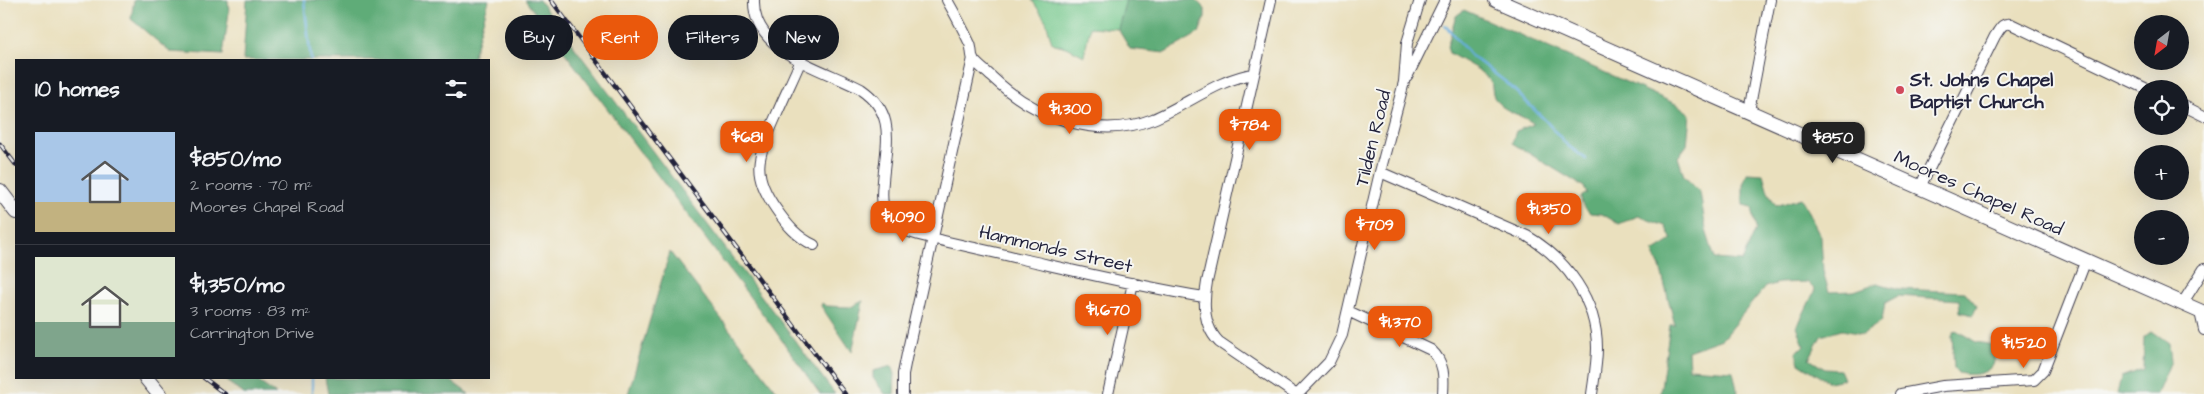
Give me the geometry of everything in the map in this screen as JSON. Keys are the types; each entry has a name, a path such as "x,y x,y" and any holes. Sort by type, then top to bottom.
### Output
{"main road":[{"name":"Moores Chapel Road","path":"1496,0 2202,313"},
{"path":"0,191 15,211"},
{"path":"147,379 159,394"}],"street":[{"name":"Hammonds Street","path":"754,0 756,16 762,32 768,39"},
{"path":"902,394 904,367 973,58 965,33 947,0"},
{"path":"1271,0 1204,297 1208,324 1216,338 1234,354 1296,394"},
{"name":"Tilden Road","path":"1296,394 1319,374 1333,356 1342,335 1380,172 1404,82 1407,43 1420,0"},
{"name":"Tilden Road","path":"1404,82 1445,0"},
{"path":"1749,112 1770,0"},
{"path":"1920,187 1995,36 2002,26 2006,24 2011,24 2134,83"},
{"path":"973,58 1005,89 1033,107 1073,123 1102,128 1134,124 1153,118 1233,79 1254,74"},
{"name":"Hammonds Street","path":"801,60 861,89 877,102 882,109 886,122 882,190 885,212 890,219 905,230 932,238 1204,297"},
{"path":"801,60 761,150 759,169 763,190 783,220 796,235 814,246"},
{"path":"2189,108 2204,116"},
{"path":"1380,172 1527,236 1555,255 1581,289 1591,314 1597,346 1592,394"},
{"path":"1900,394 1943,386 2034,380 2042,371 2086,260"},
{"path":"2182,304 2204,269"},
{"path":"1108,394 1133,283"},
{"path":"1348,311 1431,350 1439,358 1443,367 1443,394"},
{"name":"Moores Chapel Road","path":"2202,313 2204,330"}],"green space":[{"path":"134,0 228,0 229,12 223,55 170,52 131,19"},
{"path":"247,0 489,0 472,59 243,59"},
{"path":"525,0 539,0 550,15 536,15"},
{"path":"1032,0 1126,0 1118,29 1090,27 1084,56 1069,48 1052,43 1046,21"},
{"path":"1126,0 1196,0 1205,9 1205,17 1199,33 1165,53 1130,49 1118,29"},
{"path":"1464,10 1678,105 1690,114 1687,145 1678,157 1684,176 1700,192 1706,230 1715,259 1742,261 1756,229 1752,207 1743,205 1743,185 1747,173 1763,174 1768,192 1776,206 1801,198 1821,237 1823,271 1829,292 1854,291 1877,283 1900,289 1965,292 1977,306 1973,315 1960,312 1959,300 1898,296 1885,303 1882,321 1863,334 1842,330 1821,336 1809,359 1825,369 1840,370 1844,379 1829,382 1799,363 1796,353 1804,345 1797,327 1815,290 1807,282 1779,283 1765,287 1722,339 1688,351 1689,368 1733,371 1738,394 1660,394 1670,325 1675,325 1660,267 1653,252 1672,240 1665,226 1638,216 1619,224 1602,214 1590,213 1582,204 1581,197 1587,193 1584,187 1512,143 1516,131 1534,124 1497,102 1494,97 1491,81 1477,69 1449,53 1447,47 1456,16"},
{"path":"573,45 835,394 820,394 771,325 570,60 573,60"},
{"path":"670,252 779,394 628,394"},
{"path":"863,301 852,352 821,306 822,303 826,306 851,307"},
{"path":"1956,330 1976,342 1994,345 1995,354 1991,367 1980,373 1958,373 1954,368 1952,335"},
{"path":"2152,331 2169,343 2171,361 2157,394 2117,394 2121,377 2143,369 2144,337"},
{"path":"892,366 895,374 894,394 885,394 873,378 873,371"},
{"path":"223,379 254,379 276,394 244,394"},
{"path":"325,379 448,379 469,394 328,394"}],"waterway":[{"path":"304,0 311,59"},
{"path":"1445,25 1470,55 1507,83 1545,120 1567,145 1586,159"},
{"path":"312,379 312,394"}],"railway":[{"path":"551,0 845,394"},
{"path":"0,144 15,164"},
{"path":"205,379 225,394"}],"place":[{"name":"St. Johns Chapel Baptist Church","path":"1900,90"}]}
